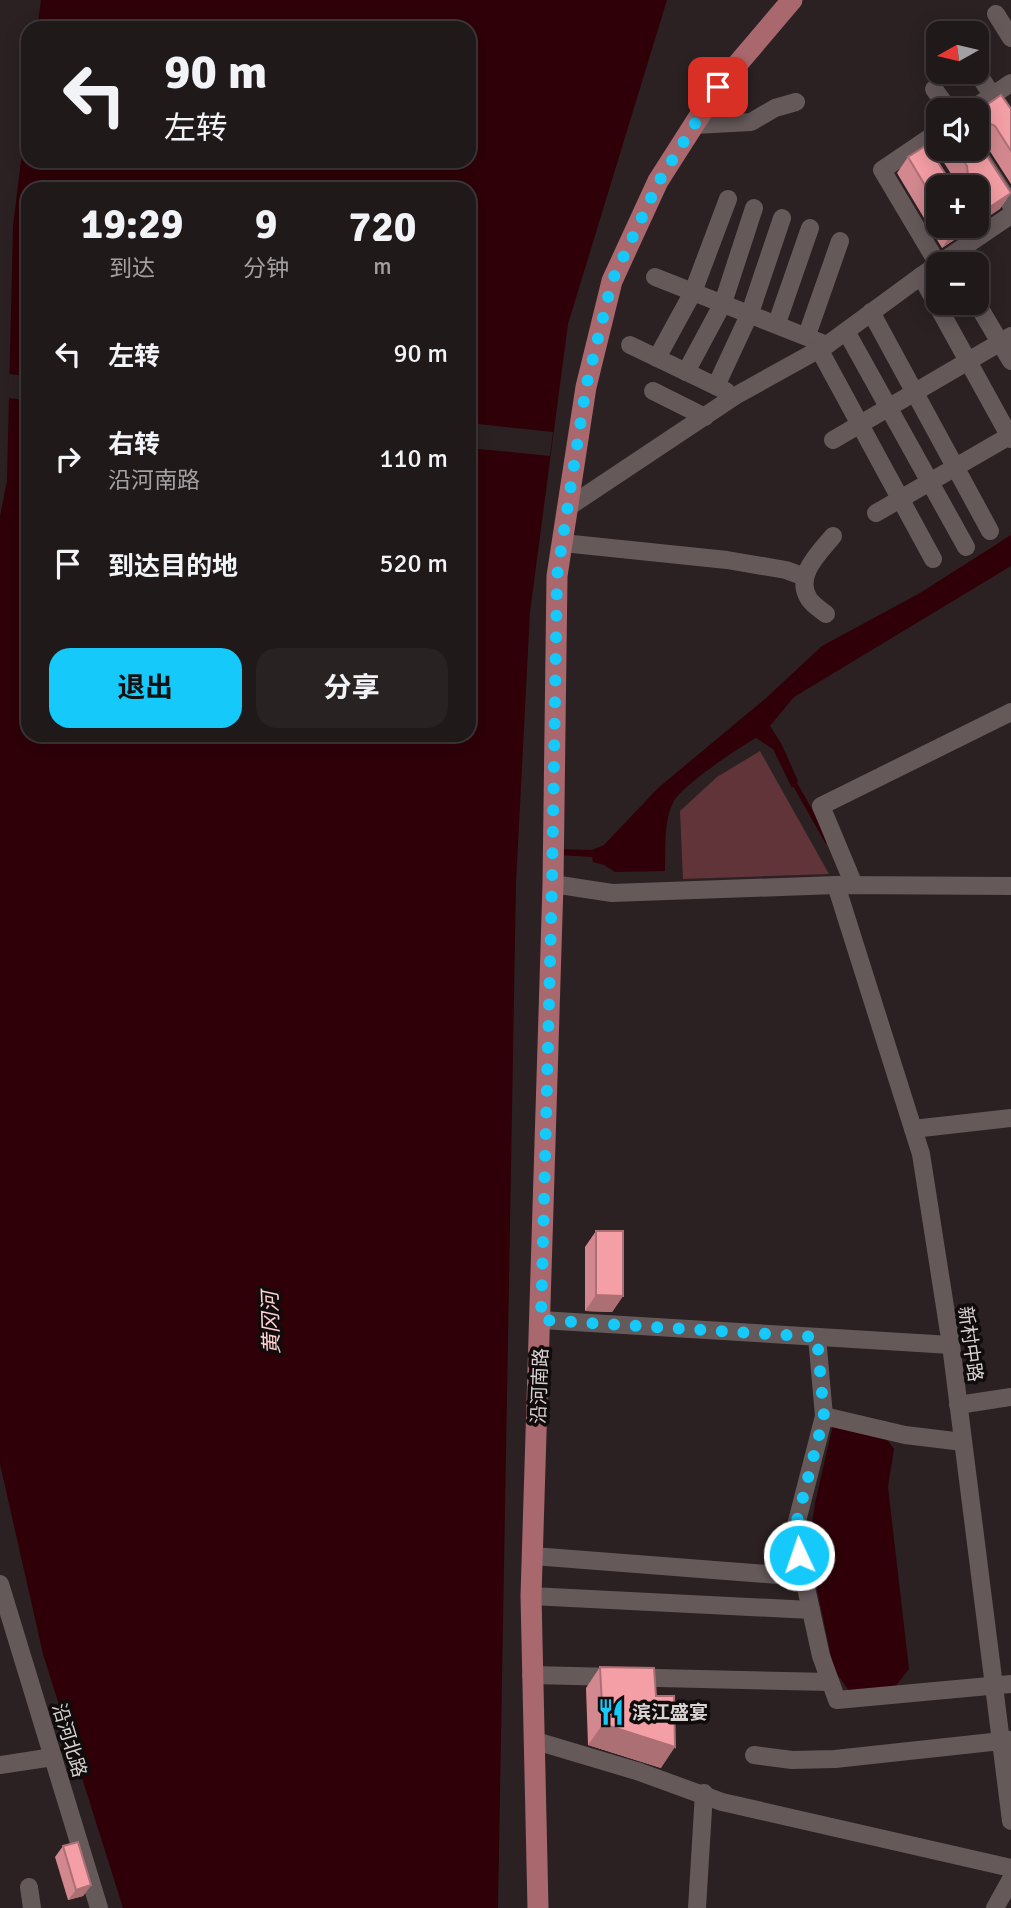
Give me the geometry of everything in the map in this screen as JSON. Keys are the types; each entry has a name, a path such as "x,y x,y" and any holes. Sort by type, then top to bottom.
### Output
{"main road":[{"name":"沿河南路","path":"538,1908 531,1597 541,1320 557,576 586,387 612,281 659,181 718,87 792,0"}],"street":[{"path":"996,14 1011,38"},
{"path":"989,99 1011,83"},
{"path":"985,84 1011,123"},
{"path":"934,89 940,98"},
{"path":"695,125 751,122 775,108 796,102"},
{"path":"926,146 881,170 940,252"},
{"path":"983,161 1011,205"},
{"path":"657,358 693,292 727,199"},
{"path":"686,372 723,303 754,208"},
{"path":"989,225 1011,215"},
{"path":"716,386 750,313 782,218"},
{"path":"776,323 810,228"},
{"path":"956,252 969,238"},
{"path":"807,335 840,241"},
{"path":"569,506 735,396 823,347 926,273"},
{"path":"876,513 1010,437 921,276"},
{"path":"655,277 807,335 823,347 860,424 933,559"},
{"path":"871,312 990,531"},
{"path":"986,315 1005,339 1011,361"},
{"path":"846,331 932,481 966,547"},
{"path":"833,439 1005,339"},
{"path":"631,345 735,396"},
{"path":"653,391 705,417"},
{"path":"826,614 808,598 804,577 813,560 833,536"},
{"path":"563,543 727,559 786,570 804,577"},
{"name":"新村中路","path":"1011,712 821,806 921,1154 963,1441 1003,1685 1011,1821"},
{"path":"552,884 612,893 845,885 1011,886"},
{"path":"913,1129 1011,1118"},
{"path":"541,1320 951,1345"},
{"path":"817,1337 824,1416 794,1532 821,1656 837,1700 1003,1685"},
{"path":"958,1405 1011,1397"},
{"path":"824,1416 905,1435 963,1441"},
{"path":"533,1556 804,1577"},
{"name":"沿河北路","path":"0,1584 99,1908"},
{"path":"531,1597 811,1611"},
{"path":"531,1675 830,1682"},
{"path":"533,1740 722,1801 1011,1868"},
{"path":"754,1755 792,1760 835,1759 1007,1741"},
{"path":"0,1765 53,1758"},
{"path":"697,1908 704,1793"},
{"path":"995,1908 1011,1879"},
{"path":"29,1887 32,1908"}],"shaded area":[{"path":"760,751 829,874 683,879 680,811 717,777"}],"water":[{"name":"黄冈河","path":"41,0 667,0 568,324 530,612 516,883 498,1908 123,1908 43,1654 0,1464 0,516 7,481 13,226 21,161 21,168 476,168 476,21 38,21"},
{"path":"1011,535 1011,566 794,697 770,726 798,781 792,788 773,749 756,738 699,777 674,801 667,826 665,871 615,872 593,862 592,857 558,855 558,849 592,850 604,845 658,788 765,699 822,646 920,593"},
{"path":"833,1425 885,1437 894,1449 888,1487 909,1669 895,1687 850,1692 834,1670 814,1575 810,1538"}],"pier":[{"path":"9,374 21,375 21,399 7,398"},
{"path":"476,424 553,432 550,456 476,449"}],"building":[{"path":"1001,95 1011,109 1011,151 995,126 989,123 989,103"},
{"path":"926,146 926,161 937,161 946,175 926,175 926,187 908,157"},
{"path":"989,159 1011,193 989,207 989,175 968,175 964,161"},
{"path":"596,1231 623,1231 623,1296 596,1295"},
{"path":"600,1667 654,1668 656,1696 674,1696 675,1747 603,1724"},
{"path":"78,1842 91,1885 76,1890 63,1846"}],"waterway":[{"path":"792,779 827,841"}],"place":[{"name":"滨江盛宴","path":"611,1712"}],"route":[{"path":"718,87 659,181 612,281 586,387 557,576 541,1320 817,1337 824,1416 794,1532 799,1555"}]}
